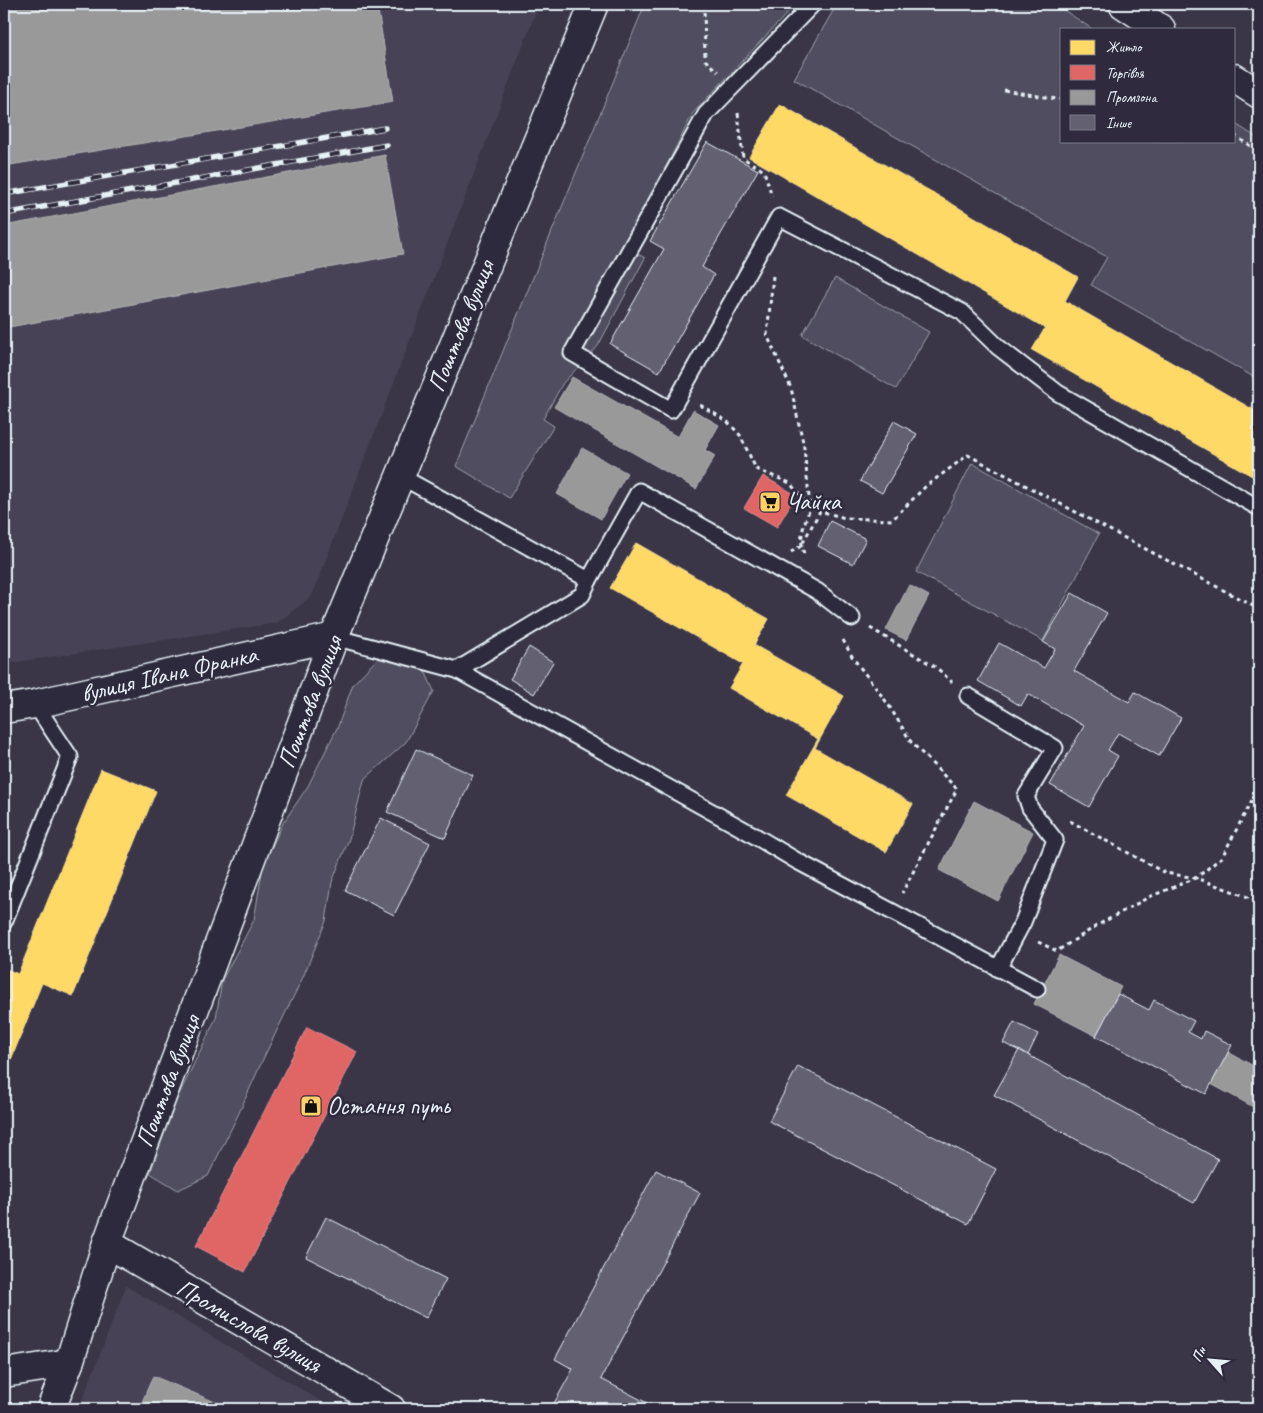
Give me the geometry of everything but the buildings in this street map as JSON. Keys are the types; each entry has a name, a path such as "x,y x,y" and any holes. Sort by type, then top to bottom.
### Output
{"street":[{"name":"Поштова вулиця","path":"50,1409 69,1363 107,1244 334,637 594,4"},
{"path":"1123,4 1159,28"},
{"path":"1236,79 1259,94"},
{"name":"вулиця Івана Франка","path":"4,709 35,704 334,637"},
{"name":"Промислова вулиця","path":"107,1244 391,1409"},
{"path":"4,1373 69,1363"}],"lane":[{"path":"813,4 706,114 572,353 671,410 779,217 962,312 998,347 1058,393 1259,508"},
{"path":"400,476 589,580"},
{"path":"457,670 582,595 639,491 817,591 852,618"},
{"path":"334,637 457,670 750,832 796,861 1037,989"},
{"path":"968,696 1055,748 1026,796 1030,808 1055,840 1023,922 998,968"},
{"path":"4,922 11,888 70,757 35,704"}],"path":[{"path":"704,4 705,60 734,85 743,158 764,170 779,217"},
{"path":"1004,90 1060,100"},
{"path":"1236,136 1259,152"},
{"path":"774,266 767,336 792,388 804,447 810,508"},
{"path":"771,566 801,546 820,511 845,518 892,520 926,486 968,455 1259,609"},
{"path":"852,618 937,668 968,696"},
{"path":"1018,931 1057,951 1098,925 1149,897 1196,878 1222,857 1259,787"},
{"path":"1069,820 1165,873 1196,878 1259,901"}],"shaded area":[{"path":"4,4 539,4 312,596 277,623 4,664"},
{"path":"645,4 796,4 693,113 626,247 645,258 598,346 563,383 543,419 554,426 509,498 456,466"},
{"path":"837,4 1055,4 1091,28 1060,28 1060,142 1236,142 1236,124 1259,139 1259,380 1091,285 1107,257 794,79"},
{"path":"835,278 929,332 896,389 802,335"},
{"path":"972,463 1099,534 1043,641 916,572"},
{"path":"383,653 424,669 434,691 406,742 364,780 349,839 332,882 326,921 303,977 208,1176 178,1190 150,1173 178,1097 216,1018 222,980 254,920 263,866 283,823 308,786 338,726 353,684"},
{"path":"126,1286 335,1409 79,1409"}],"railway":[{"path":"4,194 385,128"},
{"path":"4,214 387,145"}],"place":[{"name":"Чайка","path":"770,502"},
{"name":"Остання путь","path":"311,1106"}]}
